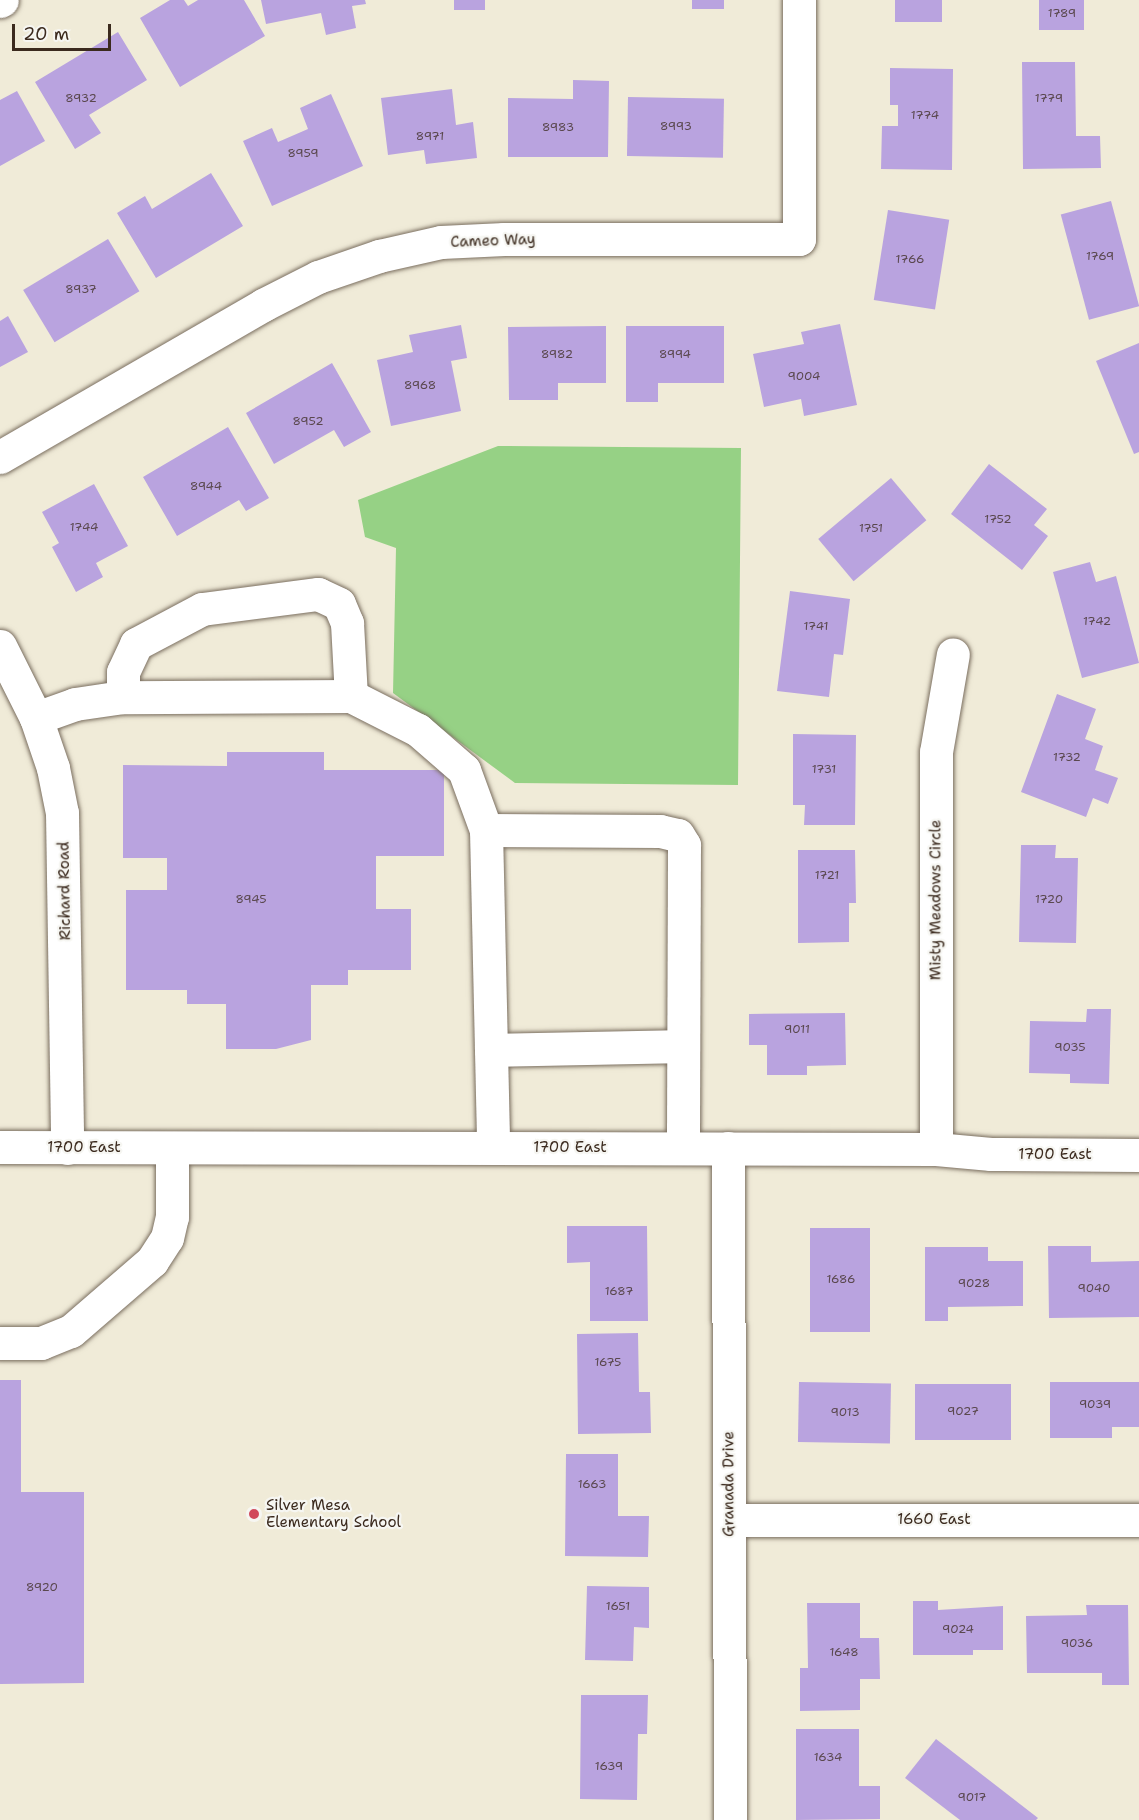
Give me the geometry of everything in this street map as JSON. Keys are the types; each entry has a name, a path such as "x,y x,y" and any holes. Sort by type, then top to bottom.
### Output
{"street":[{"name":"Cameo Way","path":"0,457 263,305 318,277 379,256 441,242 504,239 800,238 799,0"},
{"path":"123,697 123,672 136,644 202,609 318,594 339,604 346,623 351,696"},
{"name":"Richard Road","path":"0,646 36,718 53,768 62,813 67,1148"},
{"name":"Misty Meadows Circle","path":"936,1149 936,753 953,654"},
{"path":"36,718 75,704 123,697 351,696 418,730 464,770 486,830 493,1148"},
{"path":"486,830 660,831 678,835 684,845 683,1148"},
{"path":"490,1050 683,1046"},
{"name":"1700 East","path":"0,1147 936,1149 991,1154 1139,1155"},
{"path":"0,1342 41,1342 71,1331 152,1261 167,1238 172,1217 172,1148"},
{"name":"Granada Drive","path":"728,1148 730,1820"},
{"name":"1660 East","path":"729,1520 1139,1520"}],"green space":[{"path":"498,446 741,448 738,785 515,783 393,693 396,548 365,537 358,500"}],"building":[{"path":"170,0 184,0 188,6 198,0 244,0 265,36 180,87 140,18"},
{"path":"261,0 365,0 366,4 352,6 356,28 326,35 321,13 266,24"},
{"path":"454,0 485,0 485,10 454,10"},
{"path":"692,0 724,0 724,9 692,9"},
{"path":"895,0 942,0 942,22 895,22"},
{"path":"1039,0 1084,0 1084,30 1039,30"},
{"path":"118,32 147,80 89,115 101,133 75,149 35,82"},
{"path":"1022,62 1075,62 1076,136 1100,136 1101,168 1023,169"},
{"path":"890,68 953,69 952,170 881,169 882,126 898,126 898,105 890,105"},
{"path":"573,80 609,81 608,157 508,157 508,98 573,99"},
{"path":"452,89 456,125 473,122 477,158 426,164 424,150 388,155 381,98"},
{"path":"17,91 45,141 0,166 0,100"},
{"path":"331,94 363,166 272,206 243,141 272,128 278,142 308,129 300,108"},
{"path":"628,97 724,99 723,158 627,156"},
{"path":"211,173 243,226 156,278 117,213 145,196 152,209"},
{"path":"1111,201 1139,306 1089,320 1061,214"},
{"path":"888,210 949,220 935,310 874,300"},
{"path":"108,239 139,291 55,342 23,290"},
{"path":"8,316 28,352 0,367 0,321"},
{"path":"840,324 857,405 804,416 801,399 764,407 753,354 804,344 801,332"},
{"path":"461,325 467,358 451,361 461,411 391,426 377,360 413,352 409,335"},
{"path":"606,326 606,383 558,383 558,400 509,400 508,327"},
{"path":"626,326 724,326 724,383 658,383 658,402 626,402"},
{"path":"1139,343 1139,452 1134,454 1096,361"},
{"path":"332,363 371,432 344,447 334,430 274,464 246,413"},
{"path":"228,427 269,498 246,511 239,500 177,536 143,477"},
{"path":"989,464 1047,509 1034,525 1048,536 1022,570 951,514"},
{"path":"891,478 926,520 854,581 818,539"},
{"path":"94,484 128,546 96,563 103,577 76,592 52,547 59,543 42,512"},
{"path":"1090,562 1096,582 1116,576 1139,663 1082,678 1053,572"},
{"path":"790,591 850,599 843,655 834,654 829,697 777,691"},
{"path":"1057,694 1096,709 1085,739 1103,746 1095,770 1118,778 1108,804 1093,798 1086,817 1021,792"},
{"path":"793,734 856,735 855,825 804,825 805,805 793,805"},
{"path":"227,752 324,752 324,770 444,770 444,856 376,856 376,909 411,909 411,970 348,970 348,985 311,985 311,1040 276,1049 226,1049 226,1004 187,1004 187,990 126,990 126,890 167,890 167,858 123,858 123,765 227,766"},
{"path":"1021,845 1056,845 1055,858 1078,858 1076,943 1019,942"},
{"path":"798,850 855,850 856,903 849,903 849,942 798,943"},
{"path":"1087,1009 1111,1009 1109,1084 1070,1083 1070,1074 1029,1073 1030,1021 1086,1022"},
{"path":"845,1013 846,1065 807,1066 807,1075 767,1075 767,1045 749,1045 749,1014"},
{"path":"567,1226 647,1226 648,1321 590,1321 590,1262 567,1263"},
{"path":"810,1228 870,1228 870,1332 810,1332"},
{"path":"1048,1246 1091,1246 1091,1262 1139,1261 1139,1317 1049,1318"},
{"path":"925,1247 988,1247 988,1261 1023,1261 1023,1306 948,1307 948,1321 925,1321"},
{"path":"638,1333 639,1392 650,1392 651,1433 578,1434 577,1334"},
{"path":"0,1380 21,1380 21,1492 84,1492 84,1683 0,1684"},
{"path":"799,1382 891,1384 890,1444 798,1442"},
{"path":"1050,1382 1139,1382 1139,1427 1112,1427 1112,1438 1050,1438"},
{"path":"915,1384 1011,1384 1011,1440 915,1440"},
{"path":"566,1454 618,1454 618,1516 649,1516 648,1557 565,1556"},
{"path":"587,1586 649,1587 649,1628 634,1627 633,1661 585,1660"},
{"path":"913,1601 938,1601 938,1610 1003,1606 1003,1650 973,1650 973,1655 913,1655"},
{"path":"807,1603 860,1603 860,1638 879,1638 880,1679 860,1679 860,1710 800,1711 800,1668 808,1668"},
{"path":"1086,1605 1128,1605 1129,1685 1102,1685 1102,1673 1027,1673 1026,1616 1087,1615"},
{"path":"581,1695 648,1695 647,1734 638,1734 637,1800 580,1799"},
{"path":"796,1729 859,1729 859,1786 880,1786 880,1819 796,1820"},
{"path":"936,1739 1038,1818 1036,1820 960,1820 905,1778"}],"place":[{"name":"Silver Mesa Elementary School","path":"254,1514"}]}
